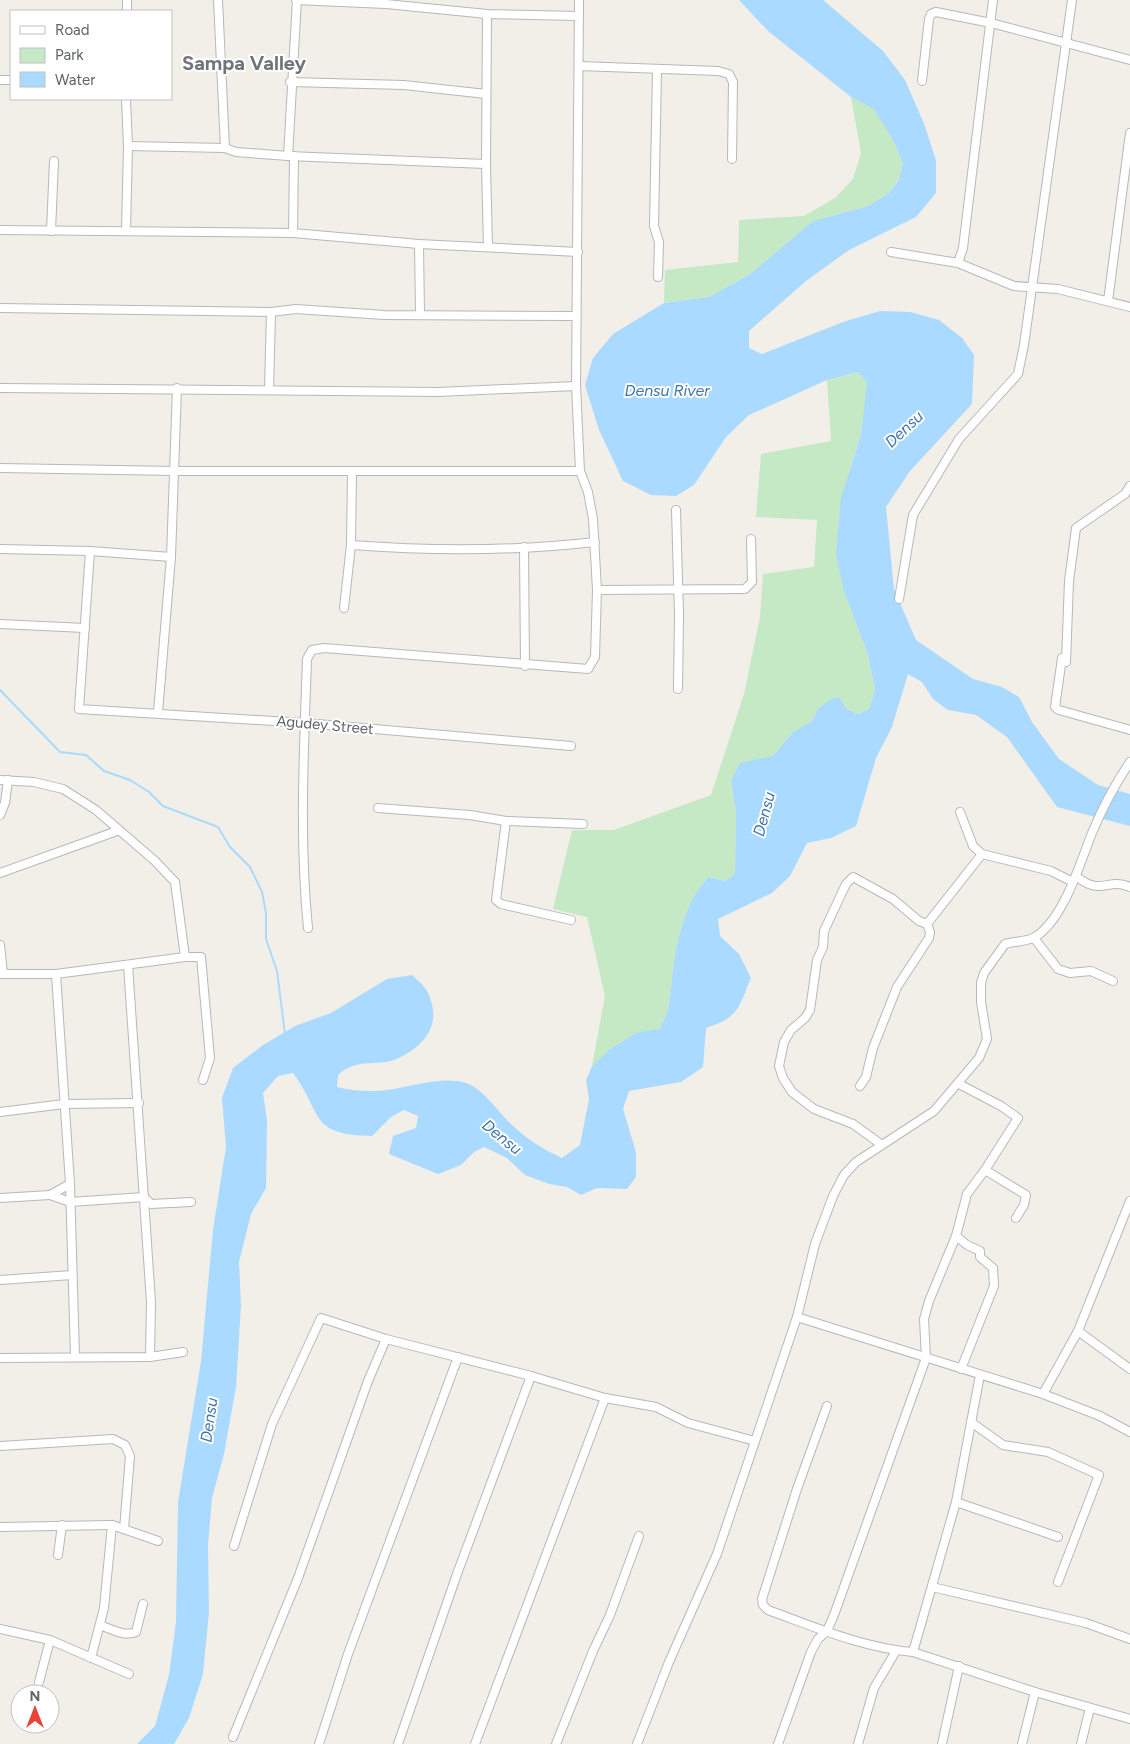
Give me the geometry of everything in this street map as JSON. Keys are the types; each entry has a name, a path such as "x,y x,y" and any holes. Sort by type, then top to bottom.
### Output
{"street":[{"path":"218,0 225,148"},
{"path":"293,233 290,82 296,0 386,2 487,14 579,16"},
{"path":"308,928 303,842 307,659 312,650 324,648 526,666 588,669 595,657 598,590 595,542 588,492 580,471 576,386 579,0"},
{"path":"958,263 960,252 963,248 994,0"},
{"path":"899,599 913,514 959,438 1018,374 1024,345 1072,0"},
{"path":"922,81 923,60 931,14 942,12 991,22 1130,60"},
{"path":"487,14 486,164 488,247"},
{"path":"579,66 729,74 733,82 732,159"},
{"path":"657,70 654,226 659,242 658,277"},
{"path":"290,82 404,85 486,94"},
{"path":"126,100 128,146 126,231"},
{"path":"1108,301 1130,132"},
{"path":"128,146 225,148 236,152 291,156 486,164"},
{"path":"51,231 54,161"},
{"path":"0,230 293,233 419,244 578,252"},
{"path":"419,244 420,314"},
{"path":"891,252 958,263 1014,286 1058,289 1130,307"},
{"path":"0,308 271,312 296,309 384,315 576,316"},
{"path":"269,390 271,312"},
{"path":"0,388 177,388 438,392 576,386"},
{"path":"158,712 171,557 176,471 177,388"},
{"path":"0,468 352,472 580,471"},
{"path":"344,608 351,545 352,472"},
{"path":"1130,486 1125,494 1076,528 1069,581 1064,660 1055,707 1130,730"},
{"path":"676,510 678,689"},
{"path":"598,590 678,591 745,589 752,582 751,539"},
{"path":"351,545 398,549 560,546 595,542"},
{"path":"524,546 526,666"},
{"path":"0,549 90,551 171,557"},
{"path":"0,624 84,628 90,551"},
{"name":"Agudey Street","path":"84,628 79,709 158,712 305,723 571,746"},
{"path":"637,1744 669,1662 717,1554 797,1317 815,1244 833,1196 844,1175 856,1162 934,1111 959,1084 979,1058 987,1040 981,1002 984,973 1005,944 1034,938 1056,914 1075,879 1096,826 1130,762"},
{"path":"0,814 5,803 4,780 34,782 63,789 96,810 117,831 155,861 175,882 185,957"},
{"path":"378,808 470,815 506,821 582,824"},
{"path":"960,812 973,846 982,854 1051,871 1098,888 1123,884 1130,887"},
{"path":"506,821 496,900 501,904 571,920"},
{"path":"0,873 117,831"},
{"path":"927,924 982,854"},
{"path":"882,1145 853,1124 814,1110 792,1092 782,1078 779,1066 780,1056 791,1030 805,1018 810,1010 817,960 823,947 824,931 850,878 859,880 893,899 919,921 927,924"},
{"path":"860,1086 866,1078 873,1048 897,987 930,938 927,924"},
{"path":"1034,938 1058,968 1070,973 1091,972 1113,981"},
{"path":"0,945 2,974 56,974 185,957 201,957 210,1058 203,1080"},
{"path":"128,965 139,1103 151,1302 150,1357"},
{"path":"56,974 70,1184 75,1356"},
{"path":"778,1744 811,1652 818,1639 827,1631 858,1552 926,1358 924,1320 929,1301 956,1236 967,1194 985,1170 1018,1118 1001,1106 959,1084"},
{"path":"0,1112 64,1104 139,1103"},
{"path":"985,1170 1026,1195 1024,1205 1016,1218"},
{"path":"50,1195 70,1184"},
{"path":"0,1198 50,1195 70,1202 144,1197 151,1204 190,1202"},
{"path":"1043,1394 1078,1330 1130,1201"},
{"path":"956,1236 967,1245 980,1251 980,1257 993,1268 994,1286 961,1369"},
{"path":"0,1280 72,1275"},
{"path":"797,1317 1043,1394 1100,1416 1130,1432"},
{"path":"234,1546 272,1424 320,1318 386,1339 531,1376 605,1398 656,1407 688,1423 755,1441"},
{"path":"1078,1330 1130,1369"},
{"path":"233,1737 298,1578 368,1381 386,1339"},
{"path":"0,1358 150,1357 183,1352"},
{"path":"319,1744 348,1654 458,1358"},
{"path":"913,1652 956,1502 980,1375"},
{"path":"398,1744 457,1574 531,1376"},
{"path":"475,1744 605,1398"},
{"path":"827,1406 797,1489 762,1599 768,1610 827,1631 896,1651 913,1652 1034,1692 1129,1717"},
{"path":"971,1422 1003,1445 1048,1452 1099,1475 1058,1582"},
{"path":"0,1446 113,1440 125,1445 130,1456 124,1529"},
{"path":"956,1502 1058,1537"},
{"path":"58,1555 62,1525"},
{"path":"91,1658 106,1593 112,1525"},
{"path":"0,1526 112,1525 158,1541"},
{"path":"556,1744 610,1615 639,1536"},
{"path":"932,1587 1086,1623 1130,1640"},
{"path":"100,1625 118,1632 132,1634 136,1632 143,1604"},
{"path":"0,1629 50,1640 129,1674"},
{"path":"39,1682 50,1640"},
{"path":"858,1744 874,1688 896,1651"},
{"path":"942,1744 959,1666"},
{"path":"1022,1744 1034,1692"},
{"path":"1081,1744 1090,1708"}],"green space":[{"path":"851,97 874,108 894,142 903,164 898,180 889,193 868,206 813,221 750,274 709,297 664,303 665,270 738,262 739,220 804,216 835,198 853,179 861,153"},
{"path":"859,372 868,382 861,435 849,471 844,591 868,655 875,689 869,709 858,714 847,709 839,697 818,709 812,721 793,732 773,756 760,760 731,781 736,812 735,874 725,881 709,877 701,885 690,905 678,939 669,1005 664,1021 659,1030 630,1037 592,1066 605,996 587,917 553,909 572,830 614,830 711,795 744,694 760,617 763,574 814,567 817,520 756,517 761,454 831,441 827,380"}],"water":[{"path":"739,0 823,0 883,51 905,80 925,126 936,161 936,193 916,217 849,250 806,281 749,331 749,348 762,354 843,322 880,311 910,312 939,320 962,338 974,355 972,404 910,471 886,507 894,589 916,640 973,679 1002,687 1019,697 1032,722 1059,759 1098,785 1130,794 1130,826 1057,807 1007,737 976,715 948,710 933,699 922,682 908,674 892,727 876,758 856,826 831,838 807,843 790,876 772,893 718,919 720,936 739,954 751,978 736,1011 725,1020 706,1028 703,1067 681,1082 629,1091 623,1109 636,1152 636,1177 627,1189 597,1188 581,1195 567,1187 549,1184 525,1175 507,1158 484,1147 474,1152 461,1165 438,1174 389,1154 393,1136 416,1128 418,1116 404,1110 391,1117 372,1136 351,1135 337,1131 327,1126 320,1119 293,1073 278,1076 263,1093 267,1120 266,1188 251,1214 239,1262 241,1305 236,1387 224,1454 212,1498 208,1545 209,1612 203,1674 189,1718 174,1744 137,1744 155,1726 169,1675 176,1622 178,1502 201,1361 213,1230 226,1147 222,1098 233,1068 263,1045 295,1026 331,1013 387,979 412,975 427,990 432,1004 433,1014 429,1032 417,1046 399,1058 391,1061 361,1064 346,1069 338,1075 337,1087 358,1091 373,1091 449,1080 466,1083 485,1095 506,1119 523,1134 541,1147 562,1158 580,1145 589,1099 586,1080 592,1066 610,1049 636,1033 659,1029 664,1020 669,1004 678,939 685,916 701,885 709,877 725,881 735,874 736,812 731,781 740,763 773,756 793,732 812,721 818,709 831,699 839,697 847,709 858,714 869,709 875,689 868,655 844,591 836,555 841,497 861,435 867,382 858,372 827,380 749,415 726,437 694,485 676,496 651,495 623,481 599,430 585,385 593,358 613,334 664,303 709,297 750,274 813,221 868,206 889,193 898,181 903,164 894,142 874,109 851,97 768,31"}],"waterway":[{"path":"0,690 60,752 86,755 104,771 130,780 149,792 163,806 218,827 230,847 250,867 262,892 266,913 266,939 277,971 285,1034"}],"district":[{"name":"Sampa Valley","path":"244,63"}],"water label":[{"name":"Densu River","path":"667,390"},
{"name":"Densu","path":"904,429"},
{"name":"Densu","path":"764,814"},
{"name":"Densu","path":"502,1137"},
{"name":"Densu","path":"209,1420"}]}
